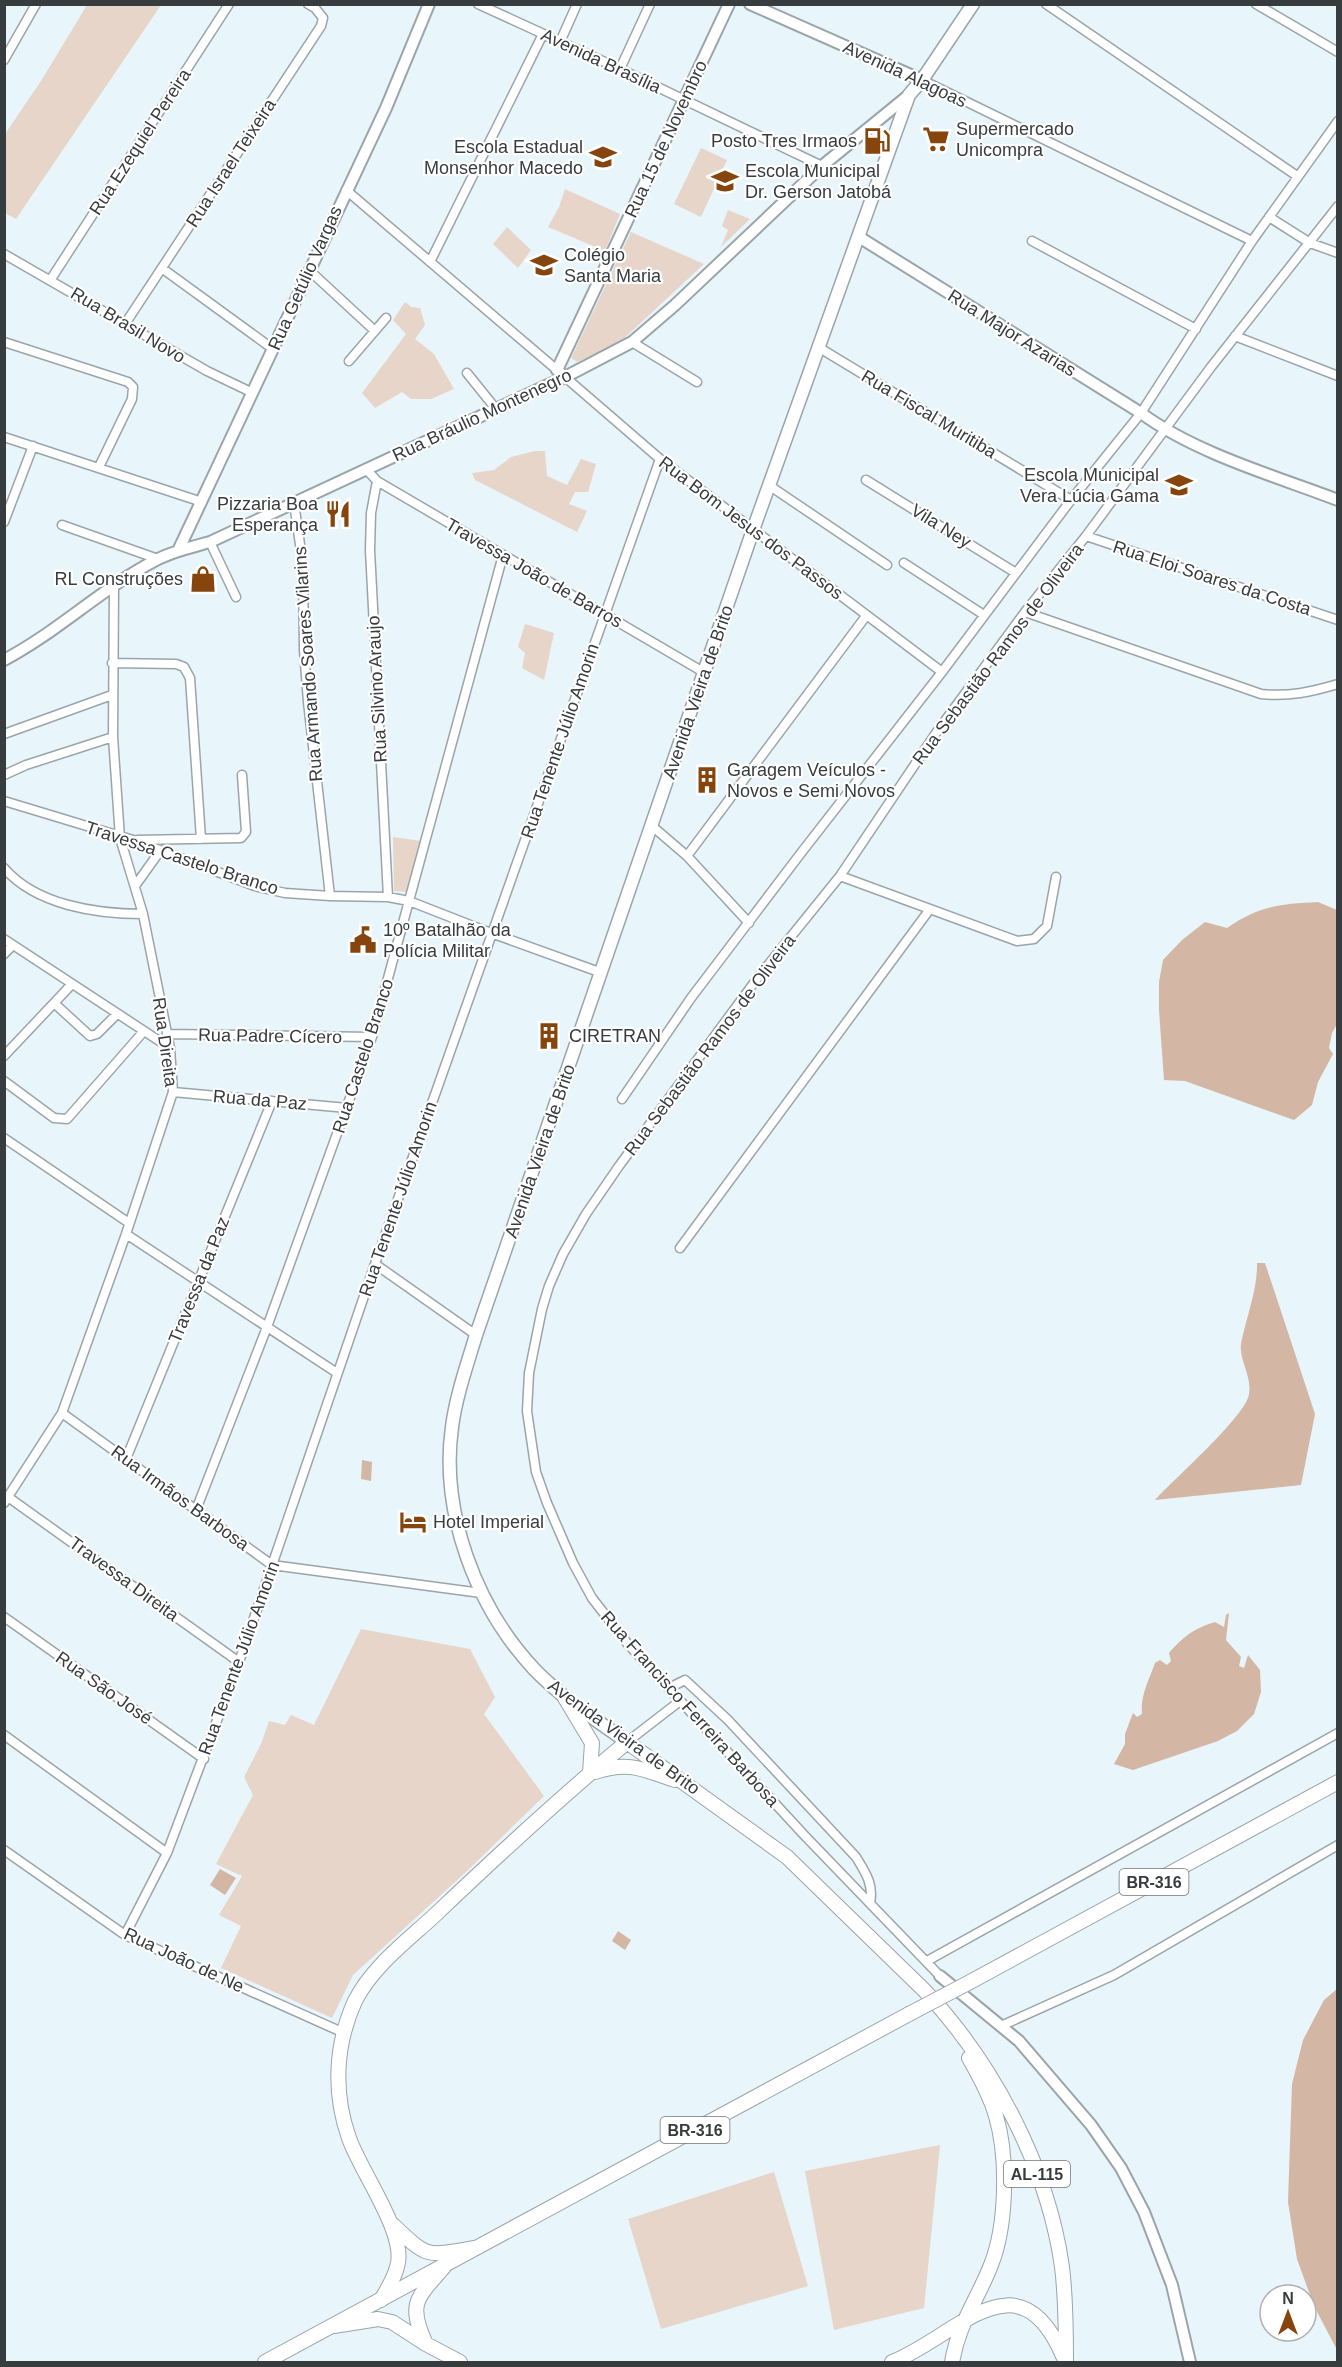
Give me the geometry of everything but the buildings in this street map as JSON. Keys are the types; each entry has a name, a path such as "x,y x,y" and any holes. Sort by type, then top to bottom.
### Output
{"main road":[{"name":"Avenida Vieira de Brito","path":"942,2009 788,1857 565,1698 533,1668 507,1635 481,1593 460,1536 453,1502 450,1468 454,1409 476,1335 818,347 909,95 922,80 973,4"},
{"path":"565,1698 592,1743 590,1773"},
{"path":"381,2300 398,2266 398,2246 390,2223 349,2139 338,2101 338,2062 344,2033 356,2000 386,1961 498,1856 627,1742"},
{"path":"590,1773 620,1766 633,1766 688,1784"},
{"name":"BR-316","path":"265,2362 1338,1782"},
{"path":"942,2009 988,2091 997,2117 1002,2146 1003,2198 999,2240 991,2266 963,2320 952,2362"},
{"name":"AL-115","path":"942,2009 985,2068 1013,2114 1049,2208 1062,2264 1065,2293 1066,2362"},
{"path":"390,2223 419,2250 430,2254 481,2247"},
{"path":"426,2344 416,2317 416,2305 421,2294 444,2267"},
{"path":"892,2362 935,2340 963,2320 1001,2305 1016,2306 1034,2314 1046,2324 1066,2362"},
{"path":"332,2326 378,2319 392,2322 459,2362"}],"street":[{"path":"4,60 36,4"},
{"name":"Rua Ezequiel Pereira","path":"51,279 229,4"},
{"name":"Rua Israel Teixeira","path":"125,324 321,26 323,18 315,8 308,4"},
{"name":"Rua Getúlio Vargas","path":"178,551 386,108 429,4"},
{"name":"Avenida Brasília","path":"477,4 620,69 822,166"},
{"path":"499,14 504,4"},
{"path":"560,42 577,4"},
{"path":"620,69 650,4"},
{"name":"Rua 15 de Novembro","path":"561,373 729,4"},
{"name":"Avenida Alagoas","path":"750,4 922,80 1252,242"},
{"path":"1046,4 1297,176"},
{"path":"1256,4 1338,52"},
{"path":"430,262 543,34"},
{"name":"Rua Bráulio Montenegro","path":"4,660 30,646 114,586 158,559 210,542 496,409 561,373 632,342 675,305 822,166 909,95"},
{"name":"Rua Sebastião Ramos de Oliveira","path":"622,1099 691,998 1071,500 1141,413 1252,242 1338,121"},
{"name":"Rua Bom Jesus dos Passos","path":"346,190 660,459 942,672"},
{"name":"Rua Sebastião Ramos de Oliveira","path":"563,1254 586,1214 619,1166 756,980 840,876 936,733 1024,612 1086,536 1235,336 1338,206"},
{"path":"1269,217 1310,243 1338,253"},
{"name":"Rua Major Azarias","path":"859,237 1165,430 1217,454 1338,500"},
{"path":"1032,241 1196,329"},
{"name":"Rua Brasil Novo","path":"4,254 51,279 207,371 253,393"},
{"path":"163,269 273,349"},
{"path":"310,271 375,331"},
{"path":"349,361 386,318"},
{"path":"1235,336 1338,376"},
{"path":"4,342 128,382 133,387 132,399 99,467"},
{"path":"632,342 697,382"},
{"name":"Rua Fiscal Muritiba","path":"818,347 1071,500"},
{"path":"467,373 496,409"},
{"path":"4,437 202,502"},
{"path":"5,520 33,446"},
{"name":"Rua Tenente Júlio Amorin","path":"125,1935 167,1853 204,1759 491,933 563,737 660,459"},
{"name":"Travessa João de Barros","path":"366,469 377,481 705,673"},
{"name":"Vila Ney","path":"866,480 1016,573"},
{"name":"Rua Silvino Araujo","path":"377,481 371,513 370,550 388,897"},
{"path":"770,486 887,564"},
{"name":"Rua Armando Soares Vilarins","path":"294,503 303,565 304,650 308,702 330,896"},
{"path":"62,525 158,559"},
{"name":"Rua Eloi Soares da Costa","path":"1086,536 1338,620"},
{"path":"210,542 236,597"},
{"name":"Rua Castelo Branco","path":"196,1510 267,1327 372,1038 503,555"},
{"path":"904,563 984,615"},
{"name":"Rua Direita","path":"6,1500 62,1413 126,1234 173,1092 170,1048 143,914 120,838 112,695 114,586"},
{"path":"1024,612 1261,693 1283,696 1338,684"},
{"path":"687,856 866,616"},
{"path":"112,663 176,664 184,667 190,678 201,839"},
{"path":"4,734 112,695"},
{"path":"4,775 26,765 113,737"},
{"path":"133,840 241,838 245,835 242,775"},
{"name":"Travessa Castelo Branco","path":"4,801 120,838 133,840 255,886 285,893 388,897 409,901 602,973"},
{"path":"652,826 687,856 749,923"},
{"path":"135,886 160,851"},
{"path":"4,868 15,880 39,894 92,911 143,914"},
{"path":"840,876 1017,941 1034,939 1047,926 1056,877"},
{"path":"680,1248 930,909"},
{"path":"4,939 170,1048"},
{"path":"4,954 13,945"},
{"path":"4,1056 72,984"},
{"path":"54,1003 90,1036 97,1034 117,1014"},
{"path":"4,1081 54,1118 67,1119 144,1031"},
{"name":"Rua Padre Cícero","path":"167,1034 372,1038"},
{"name":"Rua da Paz","path":"173,1092 347,1108"},
{"name":"Travessa da Paz","path":"126,1459 272,1101"},
{"path":"4,1138 129,1223"},
{"path":"126,1234 337,1373"},
{"name":"Rua Francisco Ferreira Barbosa","path":"563,1254 549,1286 542,1310 529,1373 527,1411 537,1472 551,1513 573,1563 592,1598 627,1643 805,1836 940,1976"},
{"path":"375,1264 476,1335"},
{"name":"Rua Irmãos Barbosa","path":"62,1413 273,1565 481,1593"},
{"name":"Travessa Direita","path":"6,1500 239,1662"},
{"name":"Rua São José","path":"4,1617 204,1759"},
{"path":"669,1688 685,1680 736,1728 856,1857 869,1879 872,1894 870,1903"},
{"path":"627,1742 680,1701"},
{"path":"927,1961 1338,1733"},
{"path":"4,1735 167,1853"},
{"path":"1001,2026 1114,1975 1338,1845"},
{"name":"Rua João de Ne","path":"4,1850 125,1935 344,2033"},
{"path":"940,1976 1019,2041 1091,2125 1121,2168 1144,2212 1172,2285 1190,2362"}],"shaded area":[{"path":"87,5 161,5 16,219 5,213 5,134 41,81"},
{"path":"701,148 727,160 701,217 674,204"},
{"path":"565,189 620,214 605,251 548,227 559,207"},
{"path":"728,210 750,219 721,247 728,230 722,226"},
{"path":"507,227 531,250 518,268 493,244"},
{"path":"631,232 704,264 618,344 577,362 571,358"},
{"path":"405,302 411,307 420,308 425,325 415,339 434,354 454,389 431,399 411,399 402,392 375,408 362,393 406,334 393,320"},
{"path":"545,451 547,476 567,485 581,459 596,464 588,492 575,492 569,504 587,511 577,532 475,480 472,473 494,470 511,457"},
{"path":"525,624 554,633 544,680 522,668 525,653 518,647"},
{"path":"393,837 421,841 407,892 394,891"},
{"path":"1318,902 1337,910 1338,1022 1332,1033 1329,1048 1333,1054 1318,1082 1312,1105 1294,1120 1185,1081 1164,1080 1159,1010 1159,982 1163,960 1182,940 1205,922 1227,928 1249,915 1270,907"},
{"path":"1257,1263 1265,1263 1315,1414 1301,1485 1155,1500 1223,1431 1245,1404 1249,1387 1241,1344 1254,1293"},
{"path":"362,1460 372,1462 371,1481 361,1479"},
{"path":"1229,1613 1226,1640 1241,1657 1239,1666 1244,1668 1248,1655 1260,1670 1261,1692 1254,1714 1237,1731 1218,1741 1133,1770 1114,1764 1125,1744 1125,1734 1133,1713 1137,1717 1142,1714 1144,1694 1155,1663 1160,1660 1167,1665 1171,1661 1169,1653 1195,1630 1215,1622 1224,1627 1226,1615"},
{"path":"361,1629 470,1649 495,1697 484,1714 544,1796 466,1872 353,1975 332,2018 221,1968 241,1926 219,1915 242,1876 216,1864 253,1795 244,1777 261,1744 269,1721 285,1725 291,1715 314,1725"},
{"path":"220,1869 236,1878 225,1895 210,1885"},
{"path":"618,1931 631,1940 625,1950 612,1941"},
{"path":"1337,1989 1337,2362 1336,2348 1318,2314 1318,2283 1306,2283 1297,2259 1288,2202 1292,2084 1303,2040 1324,2000"},
{"path":"940,2145 924,2308 834,2330 805,2171"},
{"path":"774,2172 808,2286 661,2329 628,2219"}],"place":[{"name":"Supermercado Unicompra","path":"936,139"},
{"name":"Posto Tres Irmaos","path":"877,141"},
{"name":"Escola Estadual Monsenhor Macedo","path":"603,157"},
{"name":"Escola Municipal Dr. Gerson Jatobá","path":"725,181"},
{"name":"Colégio Santa Maria","path":"544,265"},
{"name":"Escola Municipal Vera Lúcia Gama","path":"1179,485"},
{"name":"Pizzaria Boa Esperança","path":"338,514"},
{"name":"RL Construções","path":"203,579"},
{"name":"Garagem Veículos - Novos e Semi Novos","path":"707,780"},
{"name":"10º Batalhão da Polícia Militar","path":"363,940"},
{"name":"CIRETRAN","path":"549,1036"},
{"name":"Hotel Imperial","path":"413,1522"}]}
